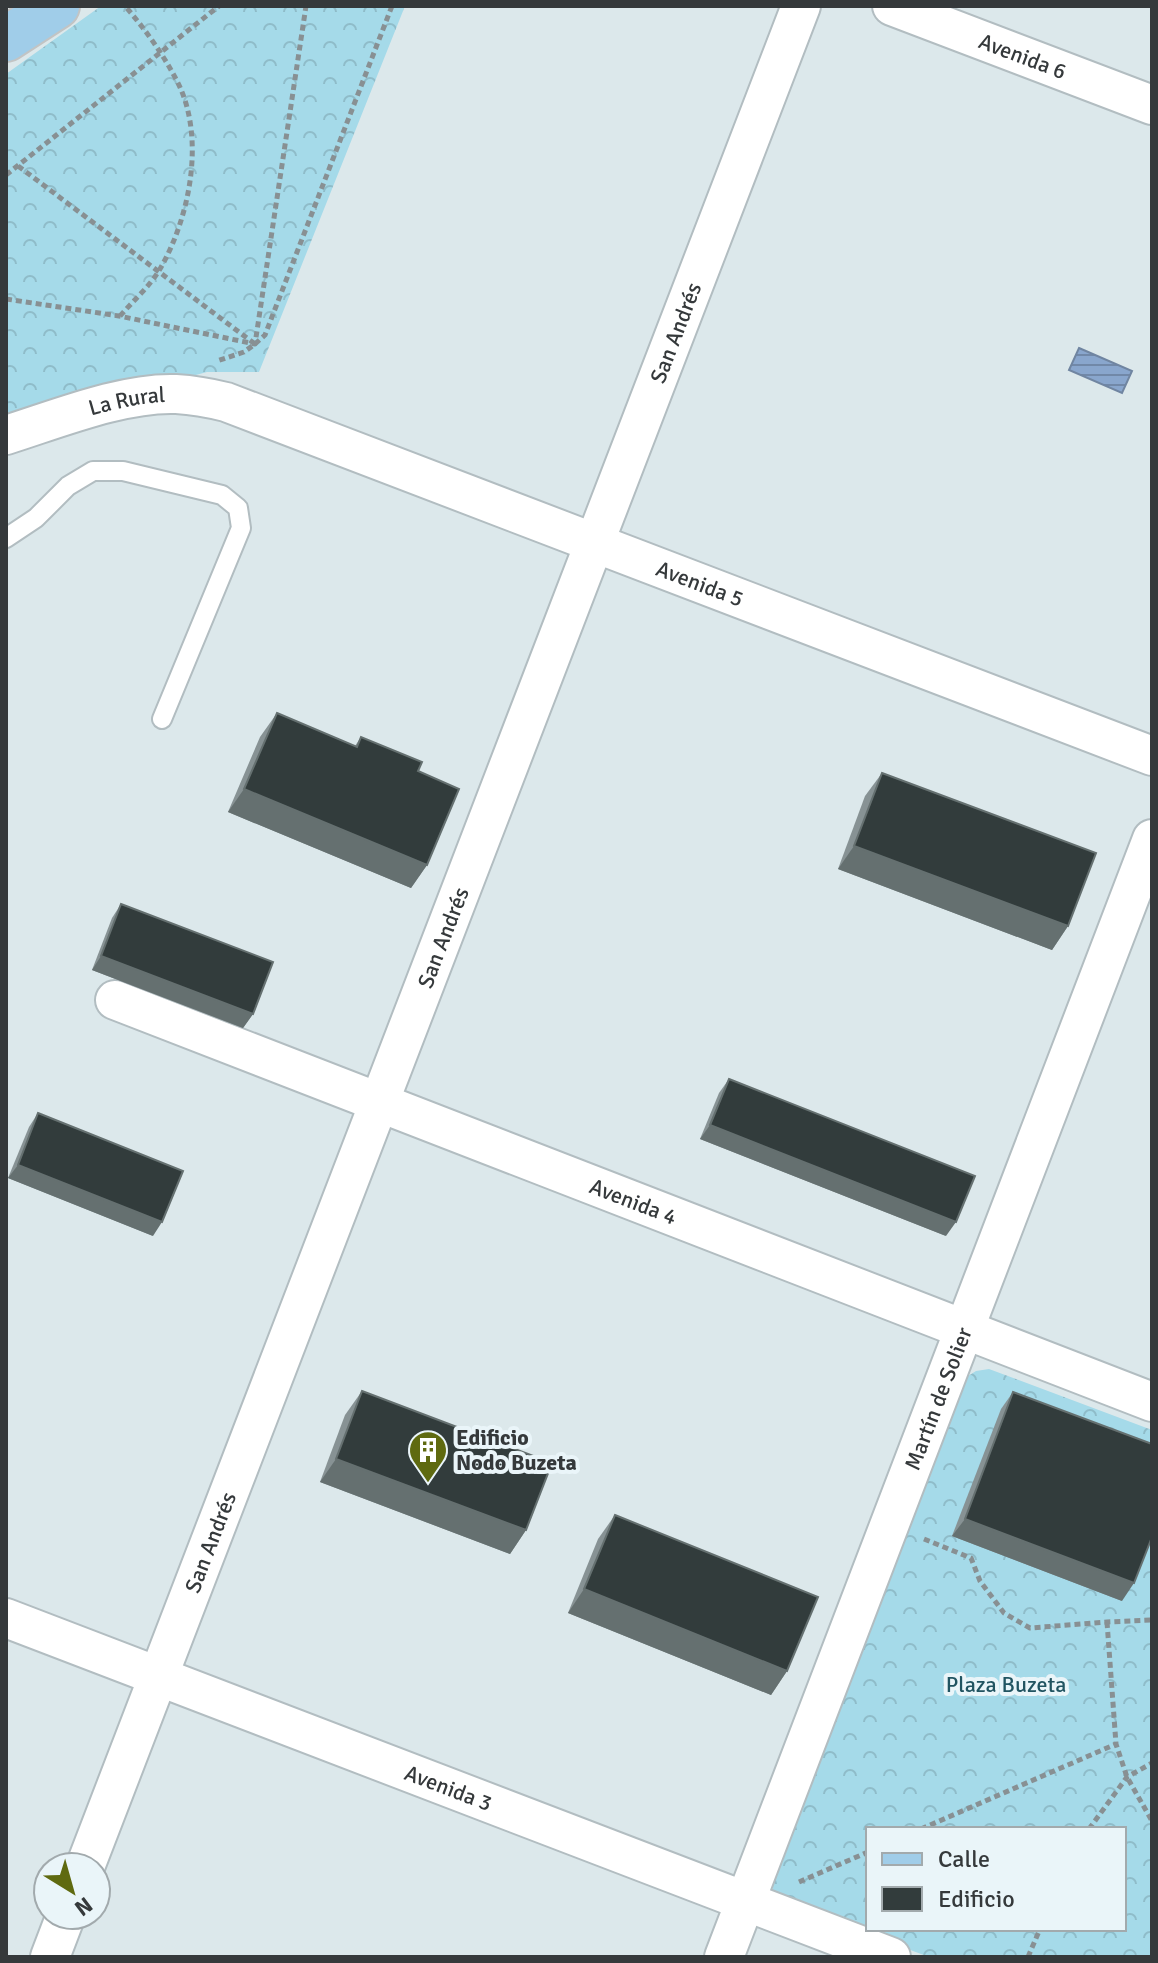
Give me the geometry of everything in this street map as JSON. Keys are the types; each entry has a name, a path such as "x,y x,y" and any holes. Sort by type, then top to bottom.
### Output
{"main road":[{"path":"6,39 57,6"}],"street":[{"name":"San Andrés","path":"91,1851 801,6"},
{"name":"Avenida 6","path":"892,6 1152,105"},
{"name":"La Rural","path":"6,435 120,400 147,395 200,396 250,410"},
{"name":"Avenida 5","path":"250,410 1152,756"},
{"name":"Martín de Solier","path":"724,1957 1152,839"},
{"name":"Avenida 4","path":"115,1000 1152,1402"},
{"name":"Avenida 3","path":"6,1618 158,1677 751,1887 891,1957"},
{"path":"50,1957 60,1931"}],"lane":[{"path":"6,538 36,518 68,486 93,471 123,471 222,495 238,508 241,528 162,719"}],"path":[{"path":"119,316 159,271 172,242 185,205 192,153 191,126 179,83 125,6"},
{"path":"6,175 219,6"},
{"path":"255,344 306,6"},
{"path":"217,361 244,352 265,335 392,6"},
{"path":"18,166 255,344"},
{"path":"6,299 119,316 255,344"},
{"path":"890,1525 971,1558 980,1581 1004,1613 1030,1628 1152,1620"},
{"path":"1107,1622 1116,1744 1127,1777 1152,1821"},
{"path":"926,1827 1116,1744"},
{"path":"1090,1827 1127,1777 1152,1763"},
{"path":"751,1887 793,1885 866,1853"},
{"path":"1028,1957 1039,1931"}],"green space":[{"path":"101,6 405,6 259,372 207,372 6,426 6,74"},
{"name":"Plaza Buzeta","path":"989,1369 1152,1430 1152,1957 929,1957 780,1901 774,1895 772,1886 965,1378 976,1371"}],"shaded area":[{"path":"1079,348 1132,371 1122,393 1069,370"}],"building":[{"path":"277,713 357,747 361,737 422,762 418,771 459,789 427,865 244,789"},
{"path":"882,773 1096,853 1068,926 854,846"},
{"path":"121,904 273,962 253,1014 101,956"},
{"path":"729,1079 975,1176 956,1222 710,1125"},
{"path":"38,1113 183,1171 162,1222 18,1165"},
{"path":"362,1391 552,1463 526,1530 336,1459"},
{"path":"1013,1392 1152,1444 1152,1537 1134,1583 965,1519"},
{"path":"615,1515 818,1597 787,1671 584,1589"}],"place":[{"name":"Edificio Nodo Buzeta","path":"428,1484"}]}
